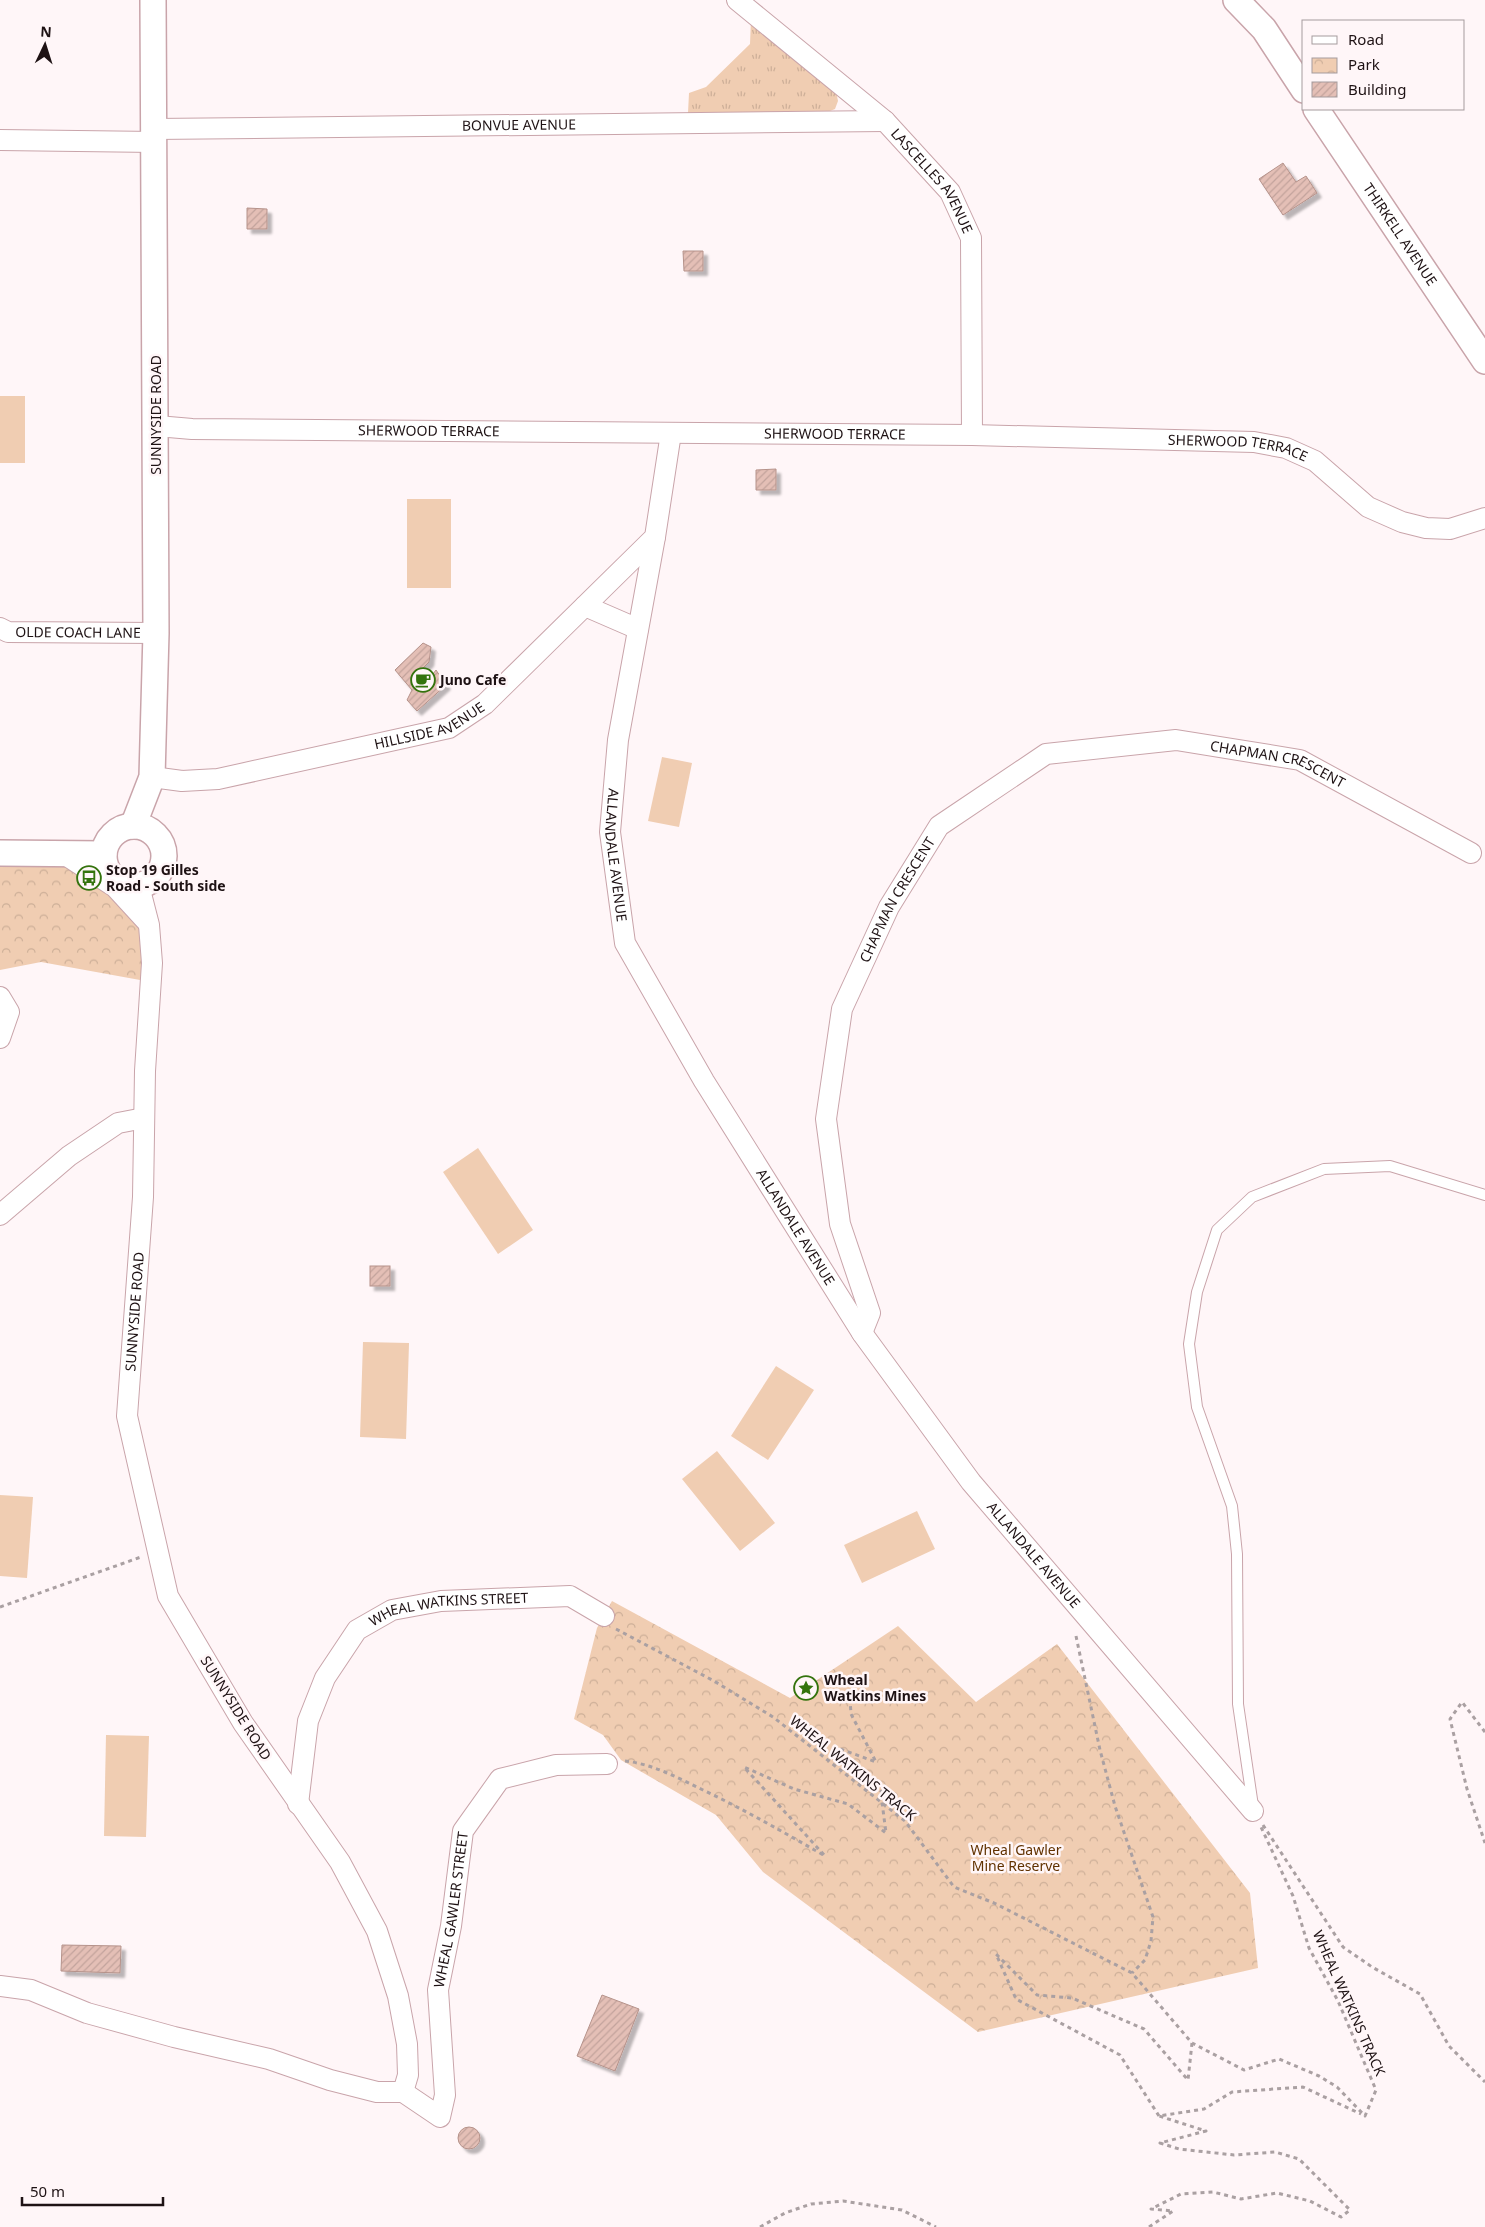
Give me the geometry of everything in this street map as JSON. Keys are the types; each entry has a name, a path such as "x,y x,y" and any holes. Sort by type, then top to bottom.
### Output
{"street":[{"name":"SUNNYSIDE ROAD","path":"133,826 152,776 156,633 157,426 153,0"},
{"name":"LASCELLES AVENUE","path":"736,0 885,121 950,192 971,238 972,435"},
{"path":"1236,0 1264,29 1302,87"},
{"name":"THIRKELL AVENUE","path":"1317,110 1485,361"},
{"name":"BONVUE AVENUE","path":"0,140 885,121"},
{"name":"SHERWOOD TERRACE","path":"157,426 192,428 972,435 1254,442 1286,448 1315,461 1368,507 1402,522 1426,528 1450,529 1485,518"},
{"path":"655,537 671,433"},
{"name":"HILLSIDE AVENUE","path":"152,776 182,781 218,779 449,728 485,704 655,537"},
{"name":"ALLANDALE AVENUE","path":"655,537 618,740 610,832 625,943 704,1082 862,1332 971,1482 1253,1811"},
{"path":"585,606 638,629"},
{"name":"OLDE COACH LANE","path":"0,628 8,632 156,633"},
{"name":"CHAPMAN CRESCENT","path":"862,1332 870,1313 840,1224 826,1119 842,1010 889,907 939,826 1046,754 1176,740 1300,760 1471,853"},
{"path":"133,826 143,827 156,835 165,854 164,864 156,878 139,886 129,886 115,878 106,866 104,854 111,837 126,827 133,826"},
{"path":"0,854 104,854"},
{"path":"64,854 115,887 150,925"},
{"name":"SUNNYSIDE ROAD","path":"139,886 150,925 152,963 145,1071 143,1197 127,1416 129,1426 168,1596 243,1723 340,1862 377,1930 398,1996 407,2044 408,2075 403,2092"},
{"path":"0,997 9,1012 0,1038"},
{"path":"0,1215 69,1156 118,1123 144,1118"},
{"name":"WHEAL WATKINS STREET","path":"298,1804 308,1721 325,1678 357,1630 392,1610 441,1601 570,1596 604,1616"},
{"name":"WHEAL GAWLER STREET","path":"403,2092 440,2117 445,2095 438,1990 452,1917 463,1831 500,1779 556,1765 607,1764"},
{"path":"0,1986 31,1990 87,2013 174,2037 269,2059 330,2080 377,2092 403,2092"}],"lane":[{"path":"1253,1811 1238,1704 1238,1554 1232,1506 1197,1407 1189,1344 1197,1292 1217,1230 1252,1197 1324,1168 1390,1166 1485,1194"}],"path":[{"path":"0,1607 135,1560"},
{"name":"WHEAL WATKINS TRACK","path":"604,1616 619,1632 666,1654 773,1717 905,1821 954,1887 994,1903 1132,1973 1192,2043 1244,2070 1280,2059 1337,2086 1366,2116 1376,2090 1338,2002 1309,1948 1293,1896 1253,1811"},
{"path":"1073,1629 1115,1806 1153,1917 1151,1941 1145,1960 1132,1973"},
{"path":"607,1764 621,1760 646,1763 749,1812 825,1856 744,1767 794,1789 848,1804 886,1833 882,1802 886,1796 835,1747 876,1762 851,1714 849,1685"},
{"path":"1485,1732 1462,1702 1450,1719 1467,1789 1485,1843"},
{"name":"WHEAL WATKINS TRACK","path":"1253,1811 1343,1946 1372,1967 1420,1994 1449,2046 1485,2082"},
{"path":"1149,2227 1173,2211 1151,2209 1180,2194 1213,2192 1241,2199 1277,2193 1310,2201 1341,2217 1350,2210 1299,2159 1275,2152 1234,2155 1179,2149 1160,2143 1206,2131 1159,2116 1120,2055 1016,1999 996,1954 1037,1995 1072,1998 1144,2029 1188,2080 1192,2043"},
{"path":"1159,2116 1204,2109 1232,2092 1303,2087 1366,2116"},
{"path":"760,2227 785,2213 811,2204 843,2201 902,2210 936,2227"}],"green space":[{"path":"751,19 836,91 838,101 835,109 825,113 688,113 689,93 706,87 750,44"},
{"path":"0,396 25,396 25,463 0,463"},
{"path":"407,499 451,499 451,588 407,588"},
{"path":"662,757 692,763 679,827 648,821"},
{"path":"0,853 106,866 112,875 120,881 139,886 151,982 41,962 0,970"},
{"path":"478,1148 533,1230 498,1254 443,1172"},
{"path":"363,1342 409,1343 406,1439 360,1437"},
{"path":"776,1366 814,1390 768,1460 731,1436"},
{"path":"717,1451 775,1523 740,1551 682,1479"},
{"path":"0,1495 33,1497 27,1578 0,1576"},
{"path":"917,1511 935,1549 862,1583 844,1545"},
{"name":"Wheal Gawler Mine Reserve","path":"612,1601 790,1698 898,1626 976,1702 1057,1644 1250,1893 1258,1968 978,2032 763,1872 716,1815 621,1760 603,1735 574,1719 597,1628"},
{"path":"106,1735 149,1736 146,1837 104,1836"}],"building":[{"path":"1283,163 1296,182 1306,176 1317,193 1283,215 1259,179"},
{"path":"247,208 267,209 267,229 247,229"},
{"path":"683,251 703,251 703,271 684,271"},
{"path":"776,469 776,490 756,490 756,470"},
{"name":"Juno Cafe","path":"423,643 431,647 429,662 423,668 433,674 436,670 446,685 417,711 407,700 412,690 395,670"},
{"path":"370,1266 390,1266 390,1286 370,1286"},
{"path":"62,1945 121,1946 120,1973 61,1971"},
{"path":"602,1995 639,2009 615,2071 577,2056"},
{"path":"469,2127 477,2130 480,2138 477,2146 469,2149 461,2146 458,2138 461,2130"}],"place":[{"name":"Juno Cafe","path":"423,680"},
{"name":"Stop 19 Gilles Road - South side","path":"89,878"},
{"name":"Wheal Watkins Mines","path":"806,1688"}]}
